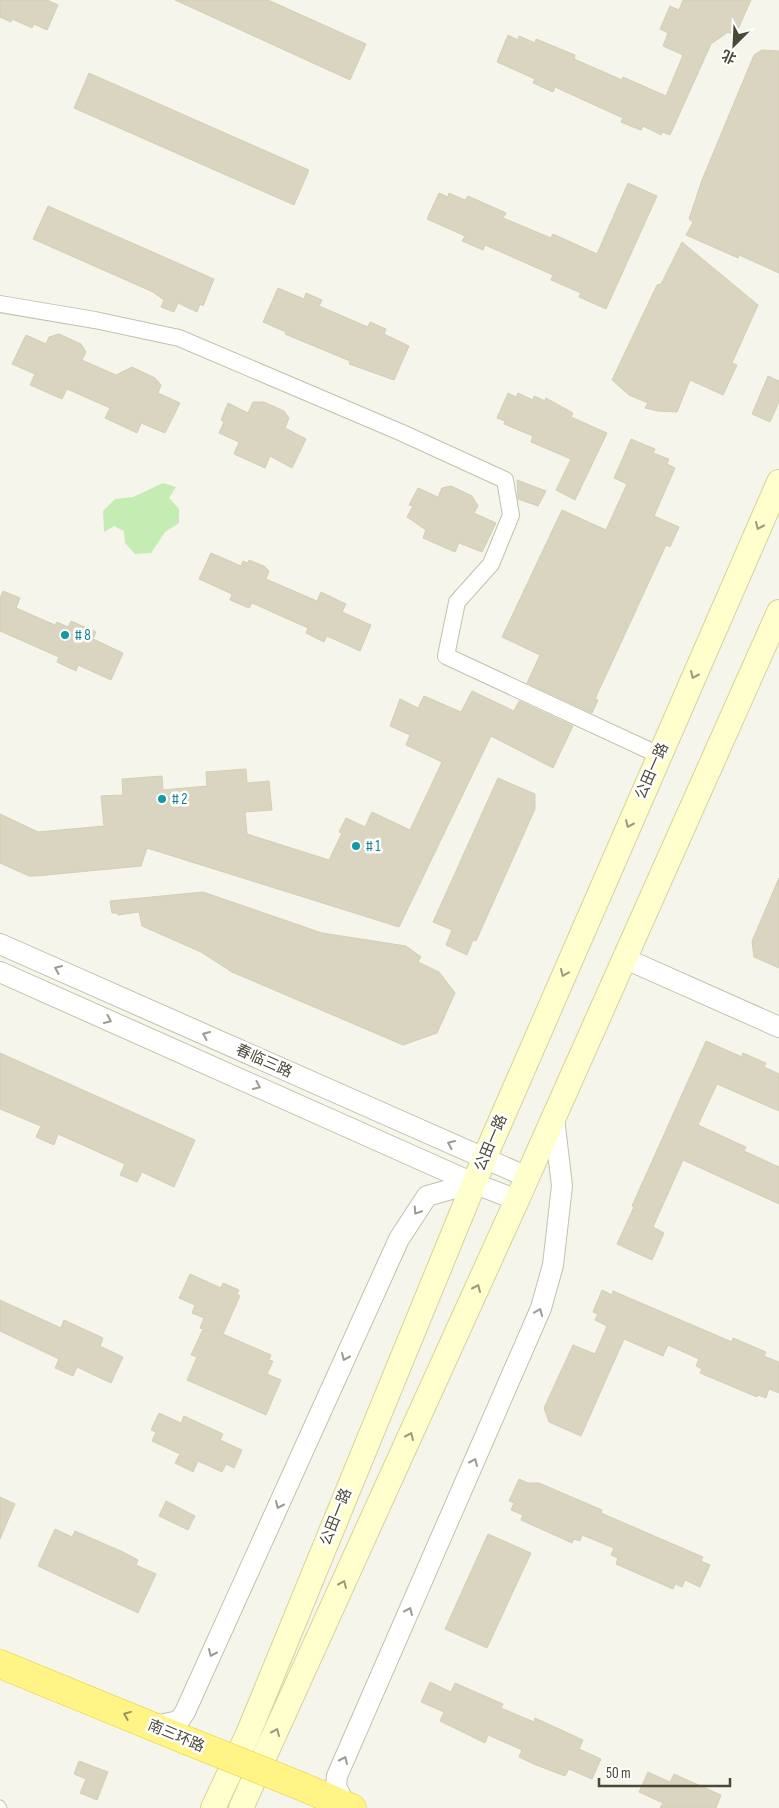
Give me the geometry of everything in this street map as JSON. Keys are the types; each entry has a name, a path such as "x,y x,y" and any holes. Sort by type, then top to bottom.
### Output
{"highway":[{"name":"南三环路","path":"0,1664 348,1806"}],"main road":[{"name":"公田一路","path":"213,1808 252,1724 484,1158 779,482"},
{"path":"241,1808 626,959 779,612"}],"street":[{"path":"0,304 95,320 179,338 400,432 505,480 511,515 491,564 457,602 446,656 659,755"},
{"name":"春临三路","path":"0,944 527,1177"},
{"path":"626,959 779,1027"},
{"name":"春临三路","path":"0,972 473,1184 517,1200"},
{"path":"348,1806 336,1786 337,1776 541,1308 553,1265 562,1186 554,1118"},
{"path":"154,1726 180,1721 185,1712 399,1239 427,1196 473,1184"}],"lane":[{"path":"0,1804 2,1808"}],"green space":[{"path":"163,483 176,487 169,498 179,509 179,523 165,532 151,553 135,554 125,543 124,531 114,526 104,532 103,511 115,499 133,497"}],"building":[{"path":"0,0 47,0 58,5 47,30 34,24 32,28 12,19 11,22 0,17"},
{"path":"175,0 268,0 366,44 350,80"},
{"path":"683,0 751,0 735,36 728,32 711,44 670,135 662,132 661,135 643,126 641,130 621,122 623,118 555,87 553,92 533,83 535,79 497,62 508,35 518,40 519,36 535,43 536,39 575,55 574,59 622,80 623,77 666,96 683,55 663,46 668,33 660,29 670,6 679,10"},
{"path":"762,50 779,51 779,273 739,255 738,258 686,235 693,222 689,219 702,180 754,55"},
{"path":"89,73 309,170 294,205 74,108"},
{"path":"628,183 657,196 606,309 579,297 581,293 551,280 553,275 485,245 483,250 462,241 465,236 427,219 439,193 448,197 449,193 465,200 468,196 506,213 503,218 551,238 553,234 597,254"},
{"path":"48,206 214,279 203,306 200,304 197,312 178,303 174,312 161,307 164,300 153,292 33,239"},
{"path":"682,242 758,305 732,363 737,365 723,395 690,380 677,412 658,411 645,408 648,403 629,395 612,380 657,285 661,284"},
{"path":"278,288 304,299 306,293 322,300 319,306 368,327 370,322 386,329 384,334 409,346 394,380 349,364 350,361 285,334 286,332 263,322"},
{"path":"59,334 81,344 86,352 82,360 116,375 132,367 155,378 161,385 158,393 180,403 165,433 141,423 137,433 105,418 110,408 67,389 62,399 30,385 35,374 12,364 26,335 46,344 49,337"},
{"path":"768,376 779,381 779,402 770,422 752,414"},
{"path":"508,393 516,397 518,393 533,400 534,396 545,401 546,398 573,413 571,417 607,433 575,500 556,490 571,459 531,442 533,436 504,424 505,421 497,418"},
{"path":"253,402 264,402 284,411 289,418 285,428 306,439 292,468 270,456 265,468 234,454 239,442 219,433 224,422 221,420 228,403 248,413"},
{"path":"631,439 655,449 653,453 669,459 667,464 675,468 654,516 679,527 670,547 666,545 595,699 598,700 592,713 527,683 540,655 502,637 562,510 606,530 627,484 614,478"},
{"path":"517,480 546,491 538,506 518,499"},
{"path":"451,486 472,496 478,506 474,513 496,523 482,552 459,543 455,552 423,538 426,530 407,517 413,506 409,505 418,488 438,497 442,488"},
{"path":"211,553 241,566 243,561 248,563 249,560 264,566 269,571 266,579 317,601 321,592 346,604 342,612 371,625 360,651 327,636 324,642 306,633 308,628 252,603 249,608 230,600 232,594 199,579"},
{"name":"# 8","path":"3,591 20,598 16,608 55,625 57,622 68,627 71,621 96,632 93,639 123,653 111,680 78,665 76,671 57,662 59,657 0,631 0,598"},
{"path":"472,691 514,711 519,701 573,726 553,768 491,736 399,927 147,848 141,866 29,876 0,863 0,814 38,832 104,826 101,796 123,795 122,779 162,776 163,790 207,786 206,772 246,769 247,783 269,781 272,810 245,812 247,834 329,860 342,833 339,832 346,818 365,827 372,812 410,830 442,762 406,745 410,735 390,726 400,699 418,708 424,696 461,712"},
{"path":"498,778 535,794 535,809 476,941 473,940 467,955 446,945 452,930 433,922"},
{"path":"779,878 779,968 754,957 752,941"},
{"path":"203,892 322,933 406,946 421,957 418,962 439,972 455,993 437,1033 403,1045 232,972 201,952 142,926 139,912 118,915 117,913 112,913 110,901"},
{"path":"706,1041 742,1057 743,1053 766,1063 764,1067 779,1074 779,1111 717,1084 698,1125 746,1147 744,1151 779,1167 779,1204 683,1160 653,1227 664,1233 652,1260 617,1244 634,1207 632,1206"},
{"path":"0,1053 195,1140 174,1187 142,1172 137,1182 120,1175 125,1164 58,1134 54,1145 36,1137 41,1126 0,1109"},
{"path":"190,1274 221,1288 223,1283 239,1290 237,1294 240,1296 223,1334 271,1355 269,1360 273,1361 267,1374 281,1380 266,1415 187,1380 197,1357 191,1355 203,1329 200,1328 204,1318 192,1313 195,1305 179,1298"},
{"path":"602,1290 612,1295 613,1291 732,1342 733,1338 766,1352 764,1356 779,1362 779,1393 769,1389 766,1398 758,1395 757,1397 700,1373 702,1369 696,1366 699,1359 668,1345 663,1356 624,1339 581,1436 549,1422 544,1408 573,1345 595,1354 607,1326 595,1320 598,1314 593,1312"},
{"path":"0,1300 61,1328 64,1320 103,1338 100,1346 123,1357 111,1383 77,1367 73,1376 55,1368 59,1359 0,1331"},
{"path":"159,1413 181,1423 184,1416 223,1434 220,1440 242,1450 234,1468 226,1464 222,1472 198,1461 193,1472 175,1463 180,1454 152,1441 156,1432 151,1430"},
{"path":"519,1479 528,1483 539,1483 602,1510 601,1513 703,1557 701,1561 710,1565 700,1587 685,1580 682,1587 675,1584 673,1589 616,1564 618,1558 611,1555 614,1548 582,1535 580,1541 574,1539 572,1543 521,1520 523,1515 511,1510 514,1503 509,1501"},
{"path":"0,1497 15,1504 0,1539"},
{"path":"166,1501 195,1516 188,1530 159,1516"},
{"path":"55,1529 72,1537 75,1531 123,1552 138,1560 136,1565 156,1574 138,1613 38,1566"},
{"path":"488,1534 531,1553 487,1648 445,1629"},
{"path":"430,1682 451,1692 455,1683 503,1704 501,1708 534,1722 535,1718 583,1740 579,1749 601,1759 592,1779 569,1769 565,1776 536,1765 519,1757 522,1750 488,1735 485,1743 440,1721 444,1712 421,1702"},
{"path":"79,1761 108,1772 97,1800 80,1793 86,1779 74,1774"},
{"path":"648,1772 670,1782 674,1774 721,1795 716,1808 660,1808 663,1803 639,1792"}],"place":[{"name":"# 8","path":"65,635"},
{"name":"# 2","path":"162,799"},
{"name":"# 1","path":"356,846"}]}
